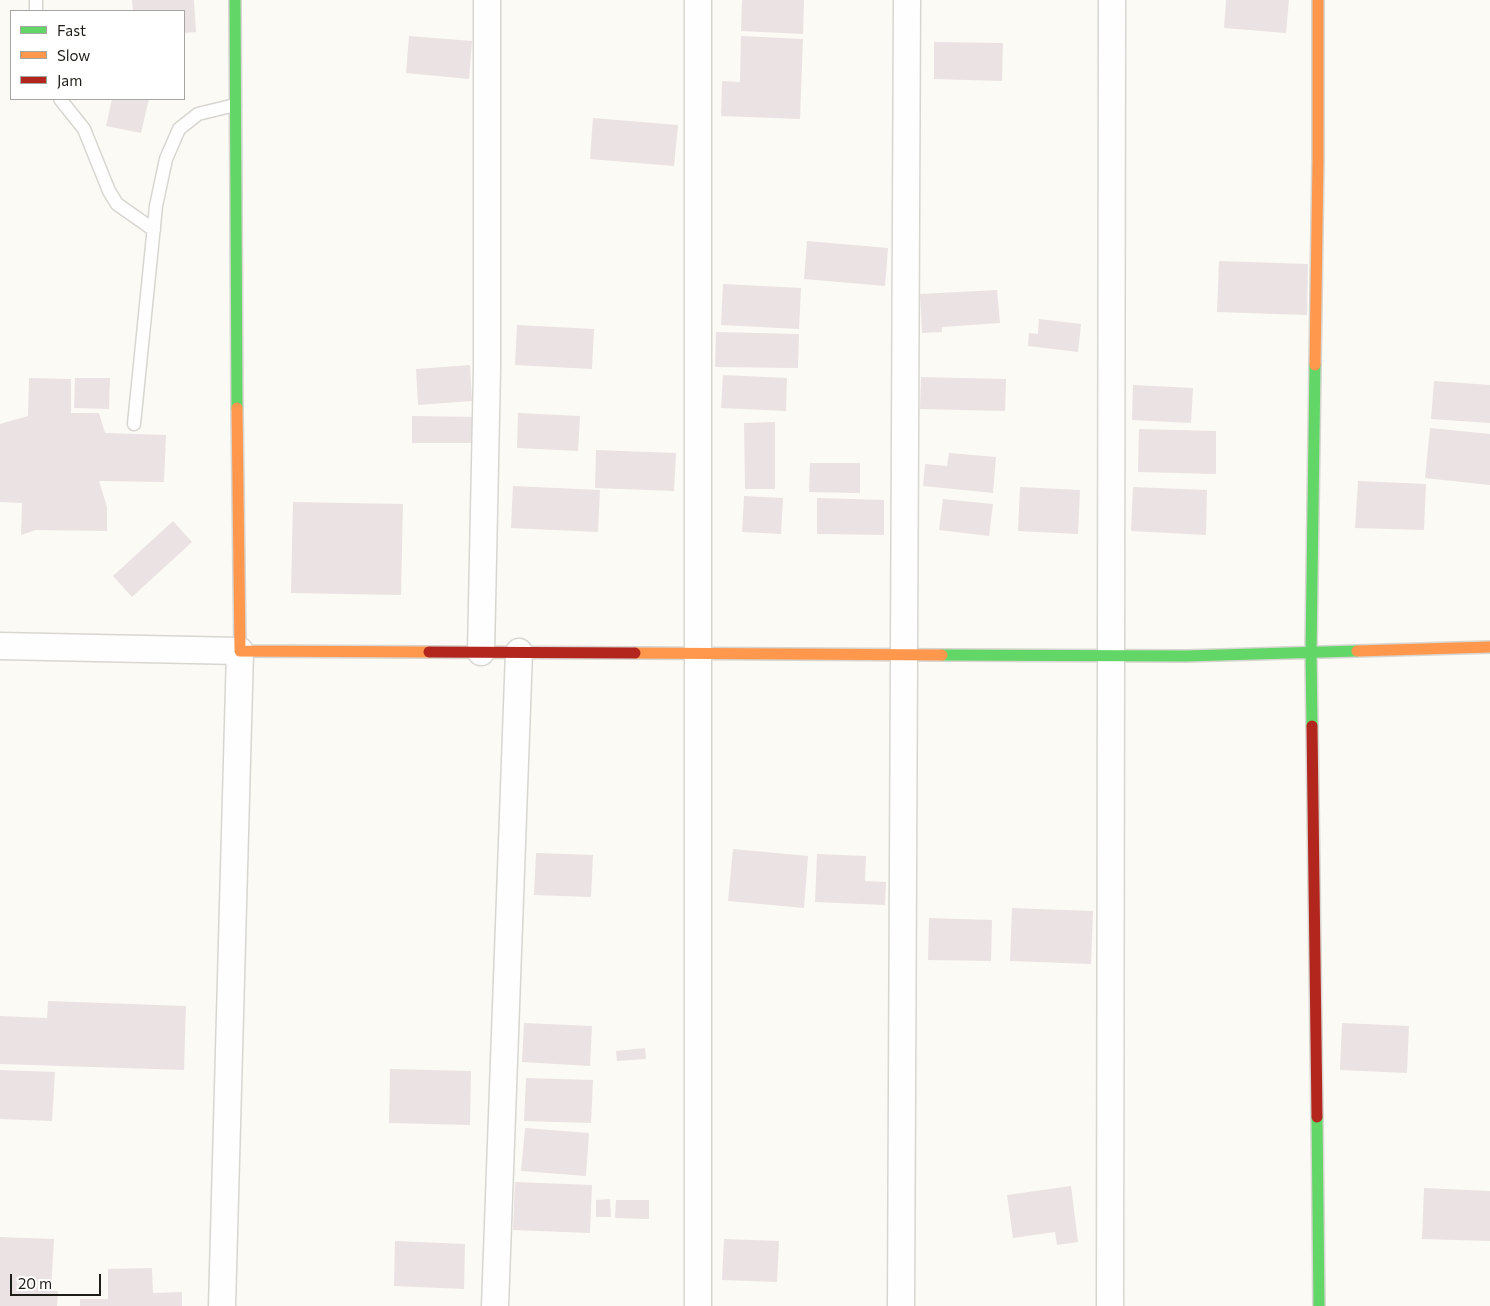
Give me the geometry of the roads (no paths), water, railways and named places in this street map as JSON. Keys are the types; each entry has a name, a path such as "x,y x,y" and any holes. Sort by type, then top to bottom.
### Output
{"street":[{"path":"222,1306 240,651 236,369 235,0"},
{"path":"481,652 487,368 487,0"},
{"path":"698,0 698,1306"},
{"path":"901,1306 907,0"},
{"path":"1110,1306 1112,0"},
{"path":"1318,0 1318,160 1311,652 1318,1087 1319,1306"},
{"path":"0,646 240,651 1186,656 1490,647"},
{"path":"495,1306 519,652"}],"lane":[{"path":"61,100 84,129 109,190 117,204 154,230"},
{"path":"134,424 156,206 166,159 180,129 198,114 235,105"}]}
